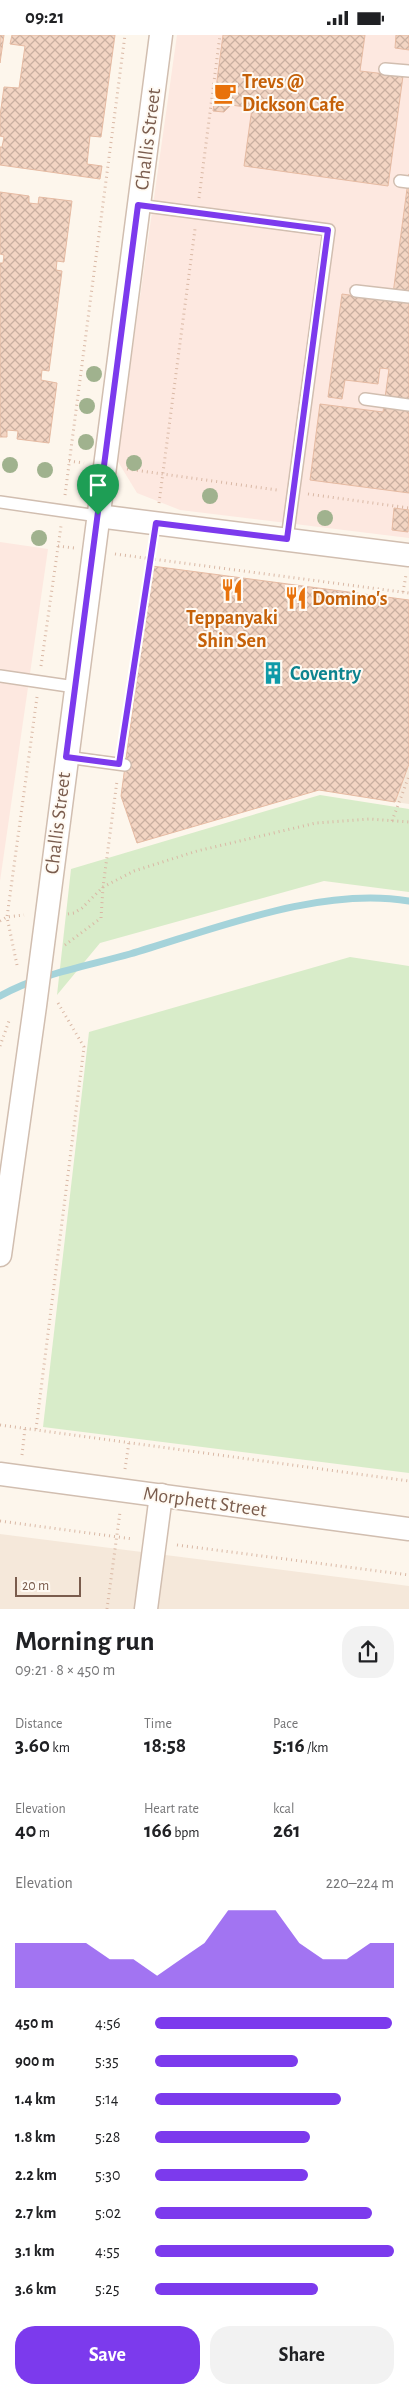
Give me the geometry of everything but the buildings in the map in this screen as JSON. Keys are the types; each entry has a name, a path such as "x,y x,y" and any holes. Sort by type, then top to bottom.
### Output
{"street":[{"name":"Challis Street","path":"0,1255 45,1003 40,961 160,35"},
{"path":"98,515 409,555"},
{"name":"Morphett Street","path":"0,1474 409,1529"},
{"path":"146,1609 161,1495"}],"lane":[{"path":"385,69 409,71"},
{"path":"138,205 328,230 287,539"},
{"path":"356,291 409,297"},
{"path":"365,399 409,405"},
{"path":"0,503 98,515"},
{"path":"0,676 75,687"},
{"path":"66,757 122,764"}],"path":[{"path":"18,969 7,917 63,511 125,35"},
{"path":"61,948 101,918 103,887 151,560 220,35"},
{"path":"151,560 409,593"},
{"path":"392,821 409,777"},
{"path":"64,915 74,913 82,908 103,887 134,871 196,851 316,823 370,819 409,822"},
{"path":"0,921 7,917"},
{"path":"36,1429 84,1047 45,1003"},
{"path":"0,1046 11,1015"},
{"path":"0,1425 409,1481"},
{"path":"107,1609 129,1442"},
{"path":"0,1521 409,1575"}],"shaded area":[{"path":"177,35 409,35 409,538 180,510 137,493 117,460"},
{"path":"0,542 48,549 0,881"},
{"path":"409,764 409,804 395,802"},
{"path":"0,1534 409,1586 409,1609 0,1609"}],"green space":[{"path":"320,795 409,809 409,892 324,881 100,943 57,995 71,869"},
{"path":"350,957 409,966 409,1473 43,1427 89,1032"}],"waterway":[{"path":"0,996 47,976 130,954 232,922 268,913 340,899 375,898 409,901"}],"place":[{"name":"Trevs @ Dickson Cafe","path":"225,93"},
{"name":"Teppanyaki Shin Sen","path":"232,590"},
{"name":"Domino's","path":"296,598"},
{"name":"Coventry","path":"273,673"}],"route":[{"path":"138,205 328,230 287,539 156,523 119,764 66,757 98,515 138,205"}]}
